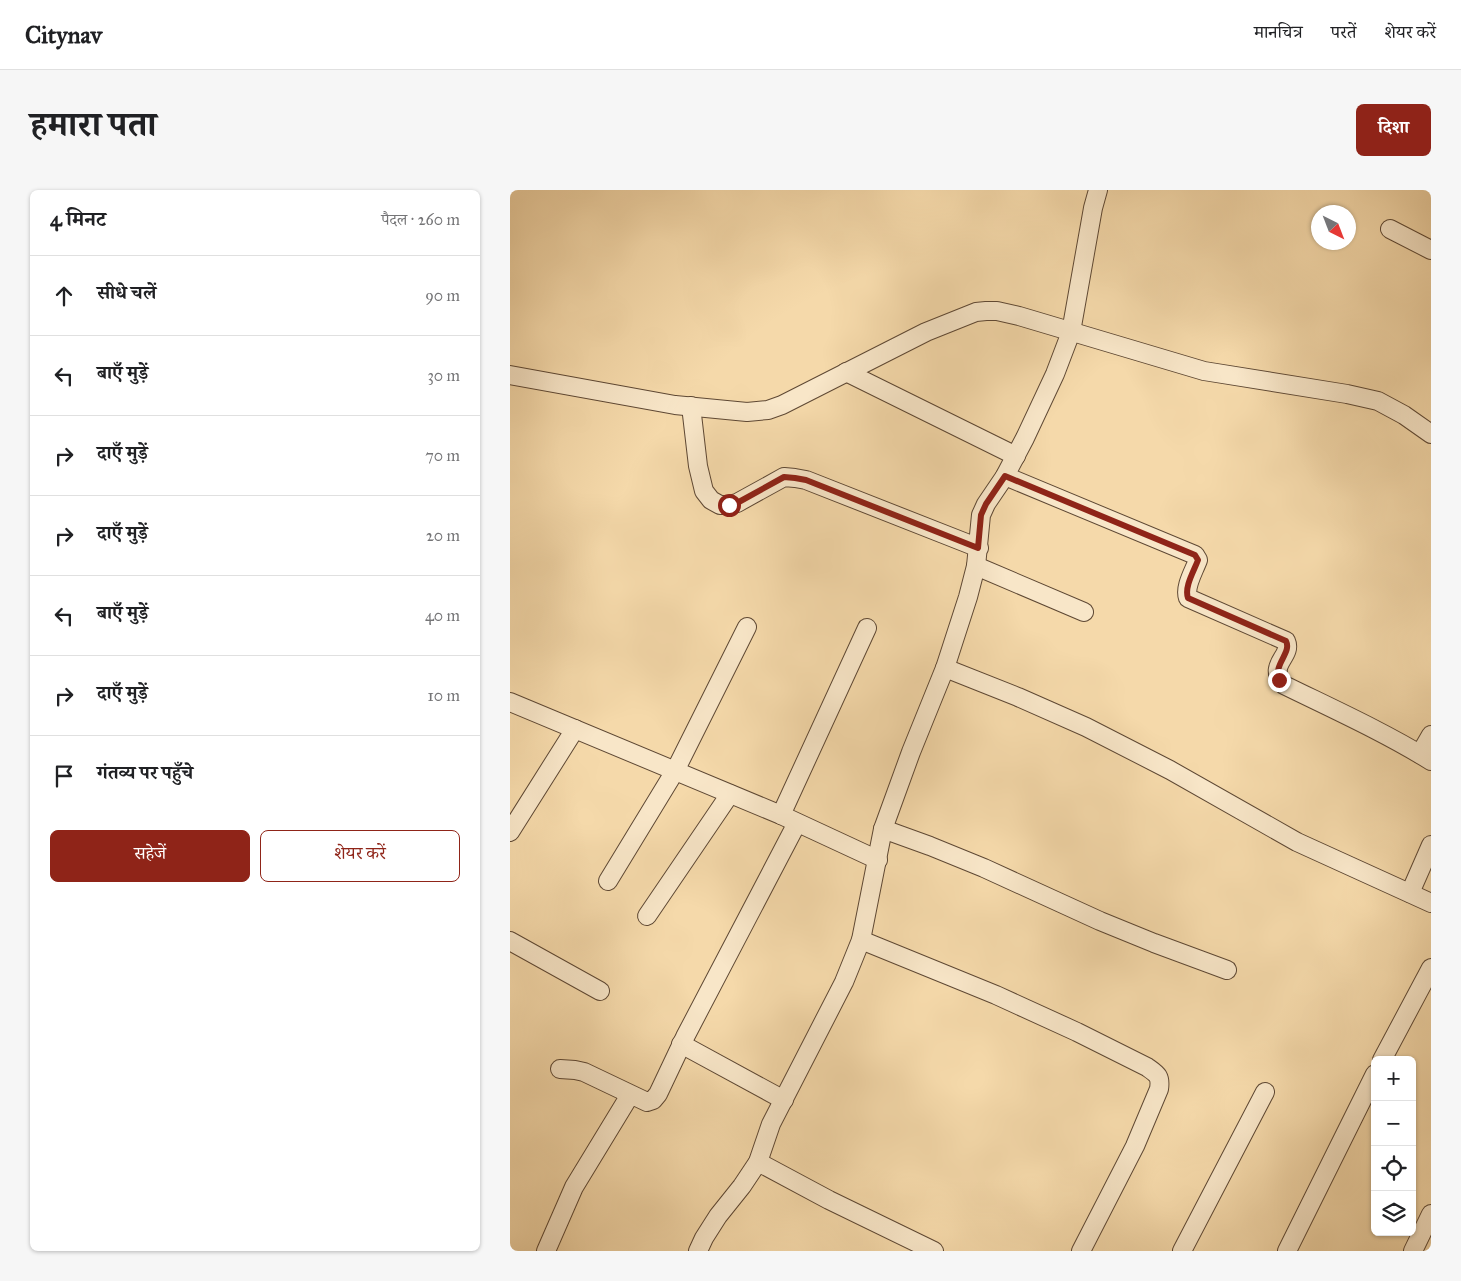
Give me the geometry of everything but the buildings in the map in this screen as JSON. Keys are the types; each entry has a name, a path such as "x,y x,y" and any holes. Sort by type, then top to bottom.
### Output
{"street":[{"path":"698,1251 718,1216 758,1162 771,1124 844,982 861,940 884,829 911,752 946,668 968,597 976,566 981,515 1026,438 1055,374 1071,332 1093,208 1098,190"},
{"path":"1390,229 1431,250"},
{"path":"510,375 674,405 747,412 768,410 782,405 926,332 976,312 997,311 1204,371 1347,394 1378,401 1404,415 1431,434"},
{"path":"846,372 1016,456"},
{"path":"692,406 698,466 704,491 711,500 720,505 737,503 784,477 795,478 806,480 978,548"},
{"path":"1005,476 1195,555 1198,560 1187,589 1188,598 1286,641 1287,648 1277,674 1279,680 1284,685 1356,720 1425,757 1431,735"},
{"path":"976,566 1084,612"},
{"path":"608,881 675,771 747,627"},
{"path":"780,815 867,628"},
{"path":"946,668 1086,726 1170,770 1297,842 1431,903"},
{"path":"510,702 780,815 878,860"},
{"path":"510,832 576,729"},
{"path":"647,916 730,794"},
{"path":"560,1069 584,1072 647,1102 654,1100 681,1044 798,823"},
{"path":"884,829 975,864 1100,921 1227,970"},
{"path":"1410,893 1431,845"},
{"path":"861,940 1005,999 1077,1032 1156,1073 1160,1080 1159,1089 1135,1146 1081,1251"},
{"path":"510,941 600,991"},
{"path":"1384,1056 1431,968"},
{"path":"681,1044 784,1100"},
{"path":"1286,1251 1371,1082"},
{"path":"1182,1251 1264,1092"},
{"path":"546,1251 574,1187 630,1095"},
{"path":"758,1162 829,1200 934,1251"},
{"path":"1413,1251 1431,1214"}],"route":[{"path":"729,505 737,503 784,477 795,478 806,480 978,548 981,515 986,504 1005,476 1195,555 1198,560 1187,589 1188,598 1286,641 1288,645 1278,668 1279,680"}]}
